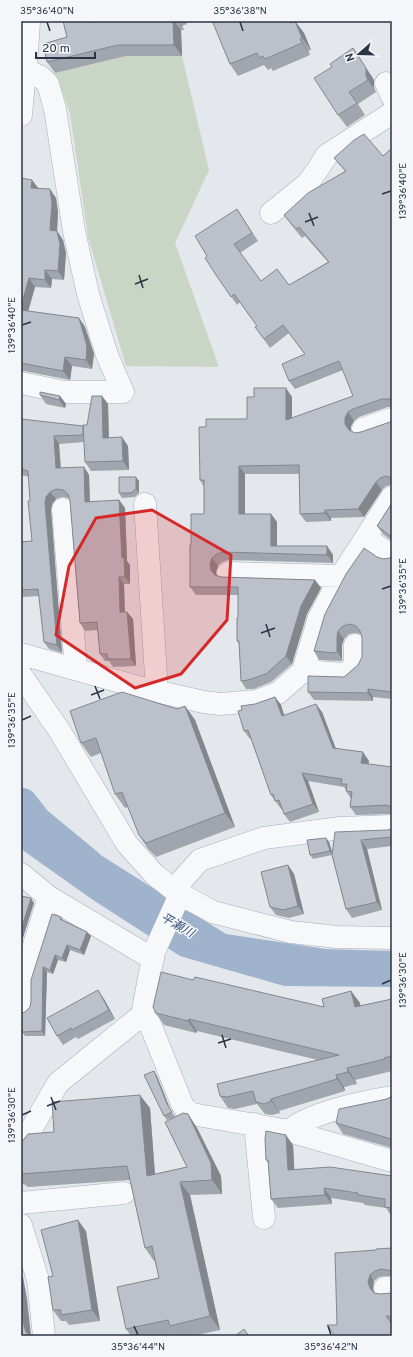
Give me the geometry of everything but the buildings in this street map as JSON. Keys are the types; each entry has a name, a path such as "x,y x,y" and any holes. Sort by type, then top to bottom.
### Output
{"street":[{"path":"21,115 29,21"},
{"path":"21,383 64,392 123,392 107,355 88,294 74,231 55,109 48,84 41,77 26,70"},
{"path":"271,213 307,184 327,155 392,113"},
{"path":"363,429 392,419"},
{"path":"21,654 157,691 220,704 257,701 278,693 303,671 319,618 341,576 392,497"},
{"path":"145,504 157,691"},
{"path":"63,509 76,669"},
{"path":"366,538 390,555"},
{"path":"228,573 341,576"},
{"path":"303,671 346,674 355,665 355,645"},
{"path":"21,675 58,730 127,844 155,875 178,897 213,912 291,932 337,937 392,938"},
{"path":"21,1147 58,1083 142,1015 153,956 178,897 182,880 200,860 264,838 340,828 392,826"},
{"path":"21,874 49,898 153,956"},
{"path":"22,1006 22,983 49,898"},
{"path":"142,1015 150,1024 182,1104 186,1110 192,1114 289,1131 392,1162"},
{"path":"289,1131 295,1125 326,1112 392,1097"},
{"path":"255,1124 264,1218"},
{"path":"21,1203 124,1193"},
{"path":"21,1225 38,1280 44,1336"}],"highlighted area":[{"path":"152,510 231,555 227,620 181,674 135,688 56,635 69,566 96,518"}],"green space":[{"path":"126,56 182,56 209,170 175,243 219,367 126,366 88,237 70,113 55,73"}],"water":[{"path":"21,827 29,832 72,837 226,934 326,949 392,951 392,987 284,986 180,956 93,900 21,849"}],"waterway":[{"name":"平瀬川","path":"21,805 35,823 86,865"}]}
